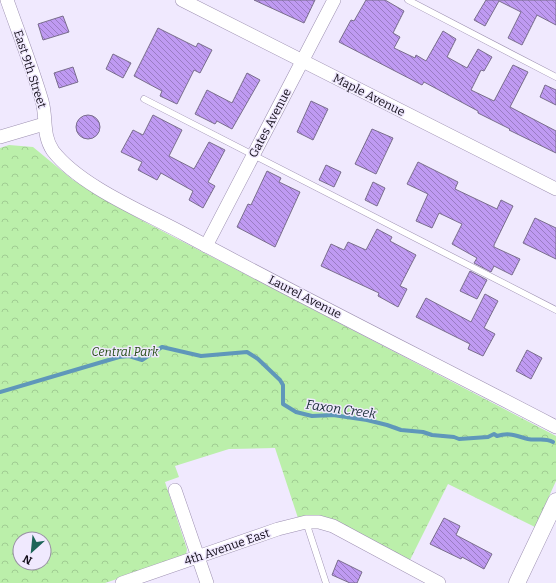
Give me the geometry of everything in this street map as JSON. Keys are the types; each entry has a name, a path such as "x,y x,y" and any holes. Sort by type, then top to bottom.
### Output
{"street":[{"name":"Maple Avenue","path":"182,0 556,189"},
{"name":"Gates Avenue","path":"206,246 334,0"},
{"name":"East 9th Street","path":"5,1 42,101 44,124 48,141 60,158"},
{"path":"0,137 44,124"},
{"name":"Laurel Avenue","path":"60,158 77,173 103,190 206,246 556,426"},
{"path":"175,490 207,583"},
{"path":"517,583 556,500"},
{"name":"4th Avenue East","path":"122,583 278,529 306,522 319,522 333,526 439,583"}],"lane":[{"path":"408,0 556,77"},
{"path":"144,99 556,310"},
{"path":"306,522 326,583"}],"green space":[{"name":"Central Park","path":"9,145 33,147 73,180 141,220 556,436 556,481 535,527 448,484 409,562 298,518 275,448 229,449 175,466 179,477 165,482 187,549 186,555 183,557 105,583 0,583 0,148"}],"building":[{"path":"254,0 315,0 304,23"},
{"path":"366,0 385,0 404,11 393,33 400,37 394,48 415,58 416,55 426,61 443,31 456,39 447,57 467,68 478,49 492,57 484,71 481,70 471,90 494,101 513,65 528,72 510,107 556,131 556,153 509,130 510,129 478,113 478,111 424,82 422,85 339,42 351,20 354,21"},
{"path":"486,0 556,0 556,25 537,15 522,45 508,38 521,12 499,1 485,26 474,20"},
{"path":"63,16 69,32 43,40 38,24"},
{"path":"158,28 196,47 198,43 212,50 200,73 194,70 177,104 160,96 162,91 134,76"},
{"path":"113,54 131,63 123,78 106,69"},
{"path":"73,67 78,82 59,88 54,73"},
{"path":"247,73 260,80 232,129 217,121 215,124 195,114 207,90 232,103"},
{"path":"545,85 556,90 556,105 540,97"},
{"path":"311,101 328,109 313,140 297,132"},
{"path":"88,115 93,116 99,122 99,132 93,138 88,139 83,138 77,132 76,127 77,122 83,116"},
{"path":"153,115 182,130 169,156 194,169 209,142 225,150 208,182 215,186 203,208 189,200 193,191 161,173 157,180 138,170 142,162 121,152 133,130 143,135"},
{"path":"372,129 393,138 376,174 355,164"},
{"path":"418,162 458,182 455,189 497,209 501,200 513,206 494,245 494,247 520,259 512,275 494,266 491,272 474,263 477,258 452,244 462,224 439,213 432,228 416,221 428,194 407,184"},
{"path":"326,165 341,172 334,187 319,180"},
{"path":"267,171 281,178 279,182 300,192 275,247 237,227 248,204 251,205"},
{"path":"373,182 385,188 377,206 365,200"},
{"path":"535,218 556,228 556,259 523,243"},
{"path":"377,229 392,237 390,241 416,255 400,286 407,289 398,307 378,296 379,293 321,266 331,244 344,250 348,242 366,250"},
{"path":"470,271 487,280 477,299 460,291"},
{"path":"485,294 498,301 484,328 495,334 483,356 468,349 470,344 416,317 426,298 471,322"},
{"path":"527,350 542,358 531,379 516,371"},
{"path":"444,518 460,526 456,535 492,554 484,569 462,557 461,559 430,544"},
{"path":"338,560 362,572 357,583 350,583 332,575"}],"waterway":[{"name":"Faxon Creek","path":"0,392 119,357 129,356 142,360 162,347 201,356 247,352 258,359 280,380 283,385 283,404 296,412 312,416 333,415 367,420 401,430 423,432 432,435 454,437 459,439 488,437 494,434 497,436 509,434 528,439 547,440 553,442"}]}
